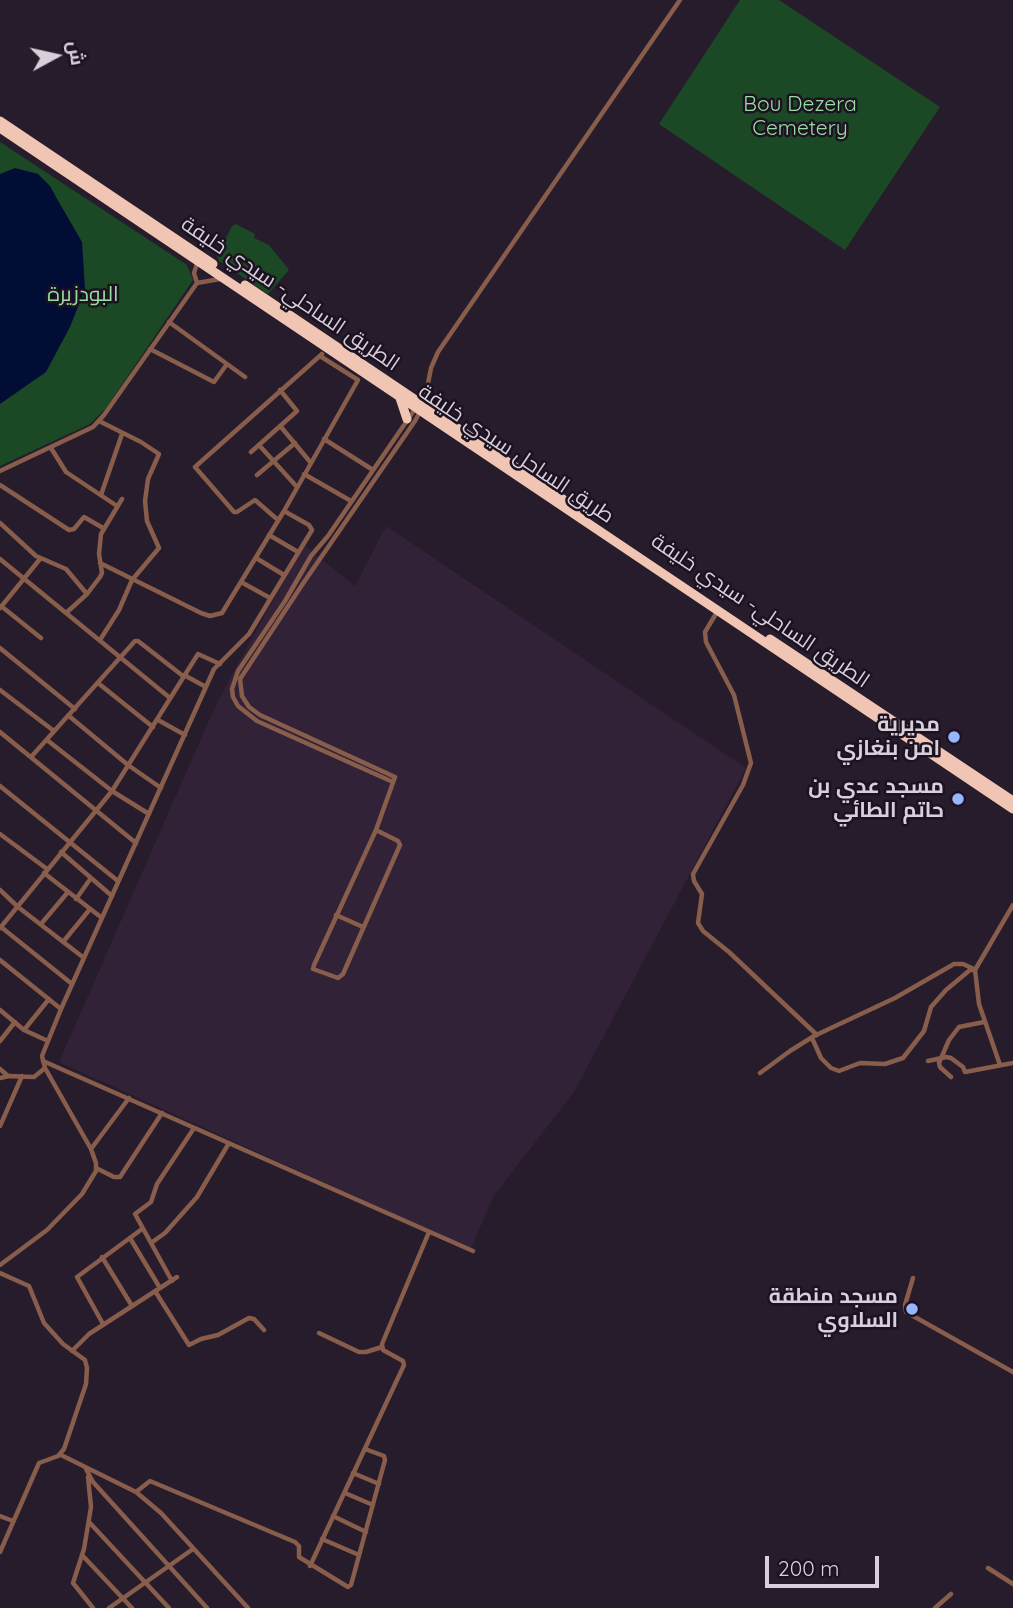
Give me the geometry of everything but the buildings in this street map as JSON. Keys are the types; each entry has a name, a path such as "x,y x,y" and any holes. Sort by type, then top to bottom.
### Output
{"highway":[{"name":"الطريق الساحلي- سيدي خليفة","path":"0,121 1013,801"},
{"name":"طريق الساحل سيدي خليفة","path":"0,128 328,349 360,376 400,397 421,404 432,418 1013,809"},
{"path":"400,397 411,420 432,418"}],"street":[{"path":"376,830 398,841 400,845 338,978 313,969 376,830 394,779 242,711 234,702 233,683 238,671 421,404 432,363 438,352 680,0"},
{"path":"197,283 194,273 198,261"},
{"path":"0,471 88,430 99,421 197,283 224,279"},
{"path":"169,322 244,377"},
{"path":"150,349 213,381 216,381 227,364"},
{"path":"278,520 255,500 234,512 195,467 328,349"},
{"path":"100,563 210,616 222,613 298,487 360,376 320,356"},
{"path":"251,452 298,410 280,390"},
{"path":"325,546 351,502 411,420"},
{"path":"99,421 159,454 148,479 145,501 147,521 159,548 132,580 119,610 100,640"},
{"path":"281,427 311,463"},
{"path":"102,495 122,434"},
{"path":"324,439 373,470"},
{"path":"257,475 295,443"},
{"path":"259,445 298,487"},
{"path":"51,447 66,472 117,506"},
{"path":"304,474 351,502"},
{"path":"0,485 69,530 74,529 84,517 103,528"},
{"path":"66,613 87,594 102,573 100,542 103,528 122,499"},
{"path":"0,1265 47,1230 92,1181 96,1167 91,1149 45,1068 43,1061 48,1041 214,669 249,634 311,527 284,511"},
{"path":"0,523 40,559 66,569 87,594"},
{"path":"270,535 298,552"},
{"path":"256,558 284,575"},
{"path":"0,559 170,698"},
{"path":"40,559 1,607 41,638"},
{"path":"259,718 242,696 240,679 301,581"},
{"path":"241,582 270,598"},
{"path":"718,611 705,632 706,642 734,695 751,763 743,785 693,874 702,894 698,923 703,931 739,961 814,1037 821,1058 831,1069 839,1071 860,1063 893,1063 903,1058 924,1031 931,1007 946,990 970,970 975,970"},
{"path":"31,757 135,641 184,676 206,687"},
{"path":"0,648 75,709"},
{"path":"72,984 1,925 112,791 199,653 220,664"},
{"path":"98,683 153,727"},
{"path":"0,690 54,731"},
{"path":"69,716 128,765 161,788"},
{"path":"158,720 185,735"},
{"path":"0,732 136,843"},
{"path":"47,740 112,791 149,814"},
{"path":"0,786 118,881"},
{"path":"0,834 102,918"},
{"path":"61,852 112,896"},
{"path":"76,899 91,878"},
{"path":"0,890 84,958"},
{"path":"41,924 68,892"},
{"path":"1000,1066 979,1004 975,970 1013,905"},
{"path":"63,942 89,909"},
{"path":"336,915 363,927"},
{"path":"0,960 61,1009"},
{"path":"760,1073 814,1037 895,998 954,964 963,964 975,970"},
{"path":"24,1030 49,999"},
{"path":"0,1010 24,1030 48,1041"},
{"path":"0,1041 15,1022"},
{"path":"951,1077 940,1067 949,1040 959,1027 984,1022"},
{"path":"928,1062 951,1058 963,1067 965,1072 1013,1063"},
{"path":"43,1061 473,1251"},
{"path":"0,1078 34,1077 45,1068"},
{"path":"0,1069 9,1076"},
{"path":"0,1126 22,1076"},
{"path":"91,1149 129,1098"},
{"path":"96,1167 114,1177 120,1177 162,1113"},
{"path":"72,1351 103,1324 174,1279 135,1214 151,1202 157,1184 194,1128"},
{"path":"151,1243 165,1233 197,1197 229,1143"},
{"path":"103,1324 77,1277 142,1229"},
{"path":"382,1347 429,1232"},
{"path":"147,1237 156,1238"},
{"path":"130,1238 189,1345 218,1335 249,1318 254,1319 264,1330"},
{"path":"102,1257 132,1306"},
{"path":"0,1273 29,1286 44,1323 85,1360 86,1384 61,1455 39,1464 0,1552"},
{"path":"913,1278 905,1305 906,1311 1013,1371"},
{"path":"318,1333 359,1352 382,1347"},
{"path":"310,1566 405,1364 382,1347"},
{"path":"136,1492 150,1481 295,1542 299,1546 298,1555 310,1566 349,1587 385,1457 365,1449"},
{"path":"61,1455 136,1492 161,1513 248,1608"},
{"path":"85,1468 92,1501 82,1555 73,1583 93,1608"},
{"path":"353,1474 379,1484"},
{"path":"88,1476 207,1608"},
{"path":"345,1493 373,1505"},
{"path":"0,1516 13,1521"},
{"path":"333,1516 366,1532"},
{"path":"89,1522 169,1608"},
{"path":"322,1539 359,1555"},
{"path":"109,1608 192,1549"},
{"path":"82,1555 132,1608"},
{"path":"988,1568 1013,1584"},
{"path":"935,1608 951,1594"}],"shaded area":[{"path":"386,526 746,768 574,1092 493,1197 471,1249 59,1062 210,718 304,545 355,586"}],"green space":[{"name":"Bou Dezera Cemetery","path":"740,0 779,0 940,107 845,250 659,124"},
{"name":"البودزيرة","path":"0,142 187,265 193,280 106,408 90,424 0,466"},
{"path":"236,224 255,234 254,238 269,245 289,270 268,294 219,261 217,256 232,226"}],"water":[{"path":"15,168 38,174 50,186 82,242 85,289 70,327 46,372 0,404 0,174"}],"place":[{"name":"مديرية امن بنغازي","path":"954,737"},
{"name":"مسجد عدي بن حاتم الطائي","path":"958,799"},
{"name":"مسجد منطقة السلاوي","path":"912,1309"}]}
